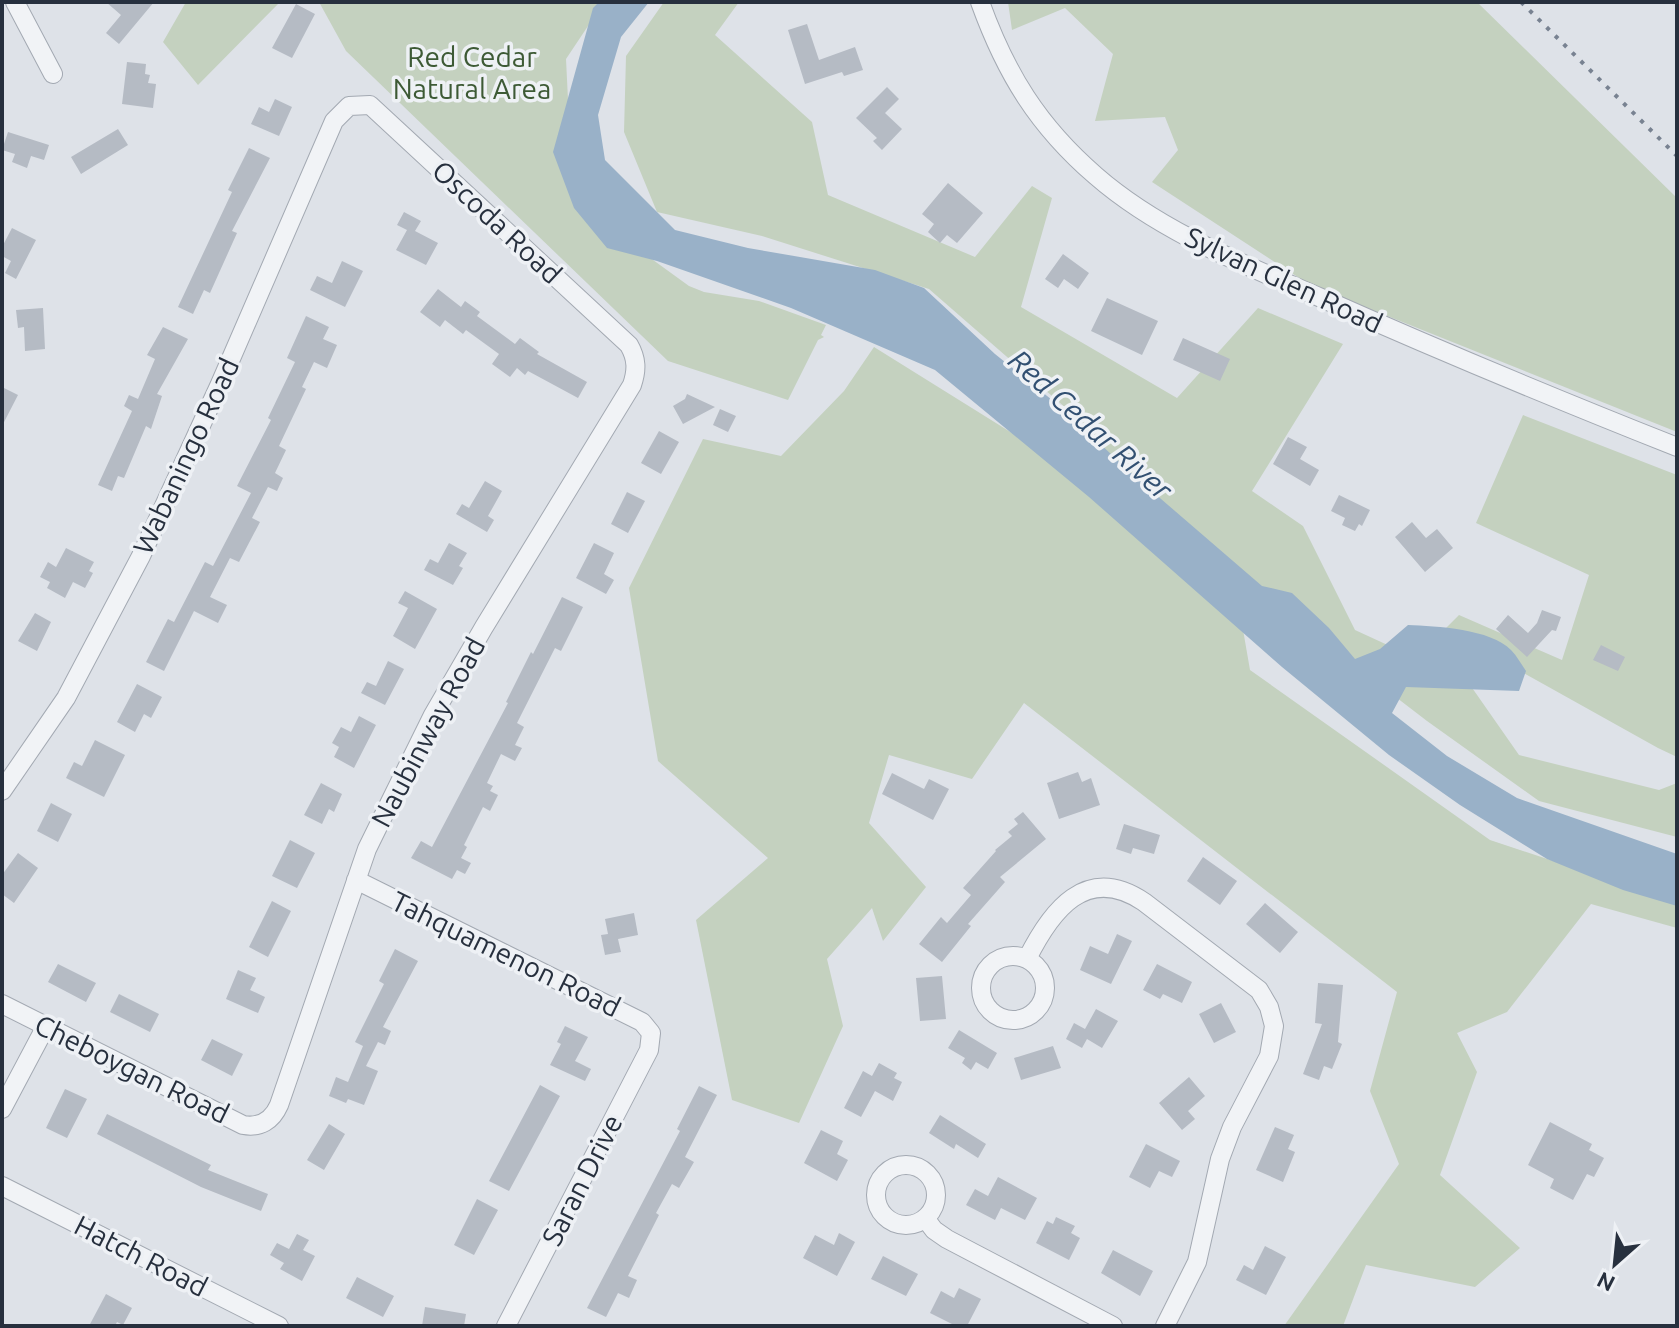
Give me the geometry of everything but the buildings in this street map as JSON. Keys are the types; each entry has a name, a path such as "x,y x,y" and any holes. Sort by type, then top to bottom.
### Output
{"street":[{"path":"15,2 53,74"},
{"name":"Sylvan Glen Road","path":"980,2 993,38 1021,93 1054,135 1096,177 1138,208 1182,233 1432,348 1677,447"},
{"name":"Oscoda Road","path":"344,109 356,104 370,105 384,116 629,345 636,362"},
{"name":"Wabaningo Road","path":"2,791 66,698 141,556 197,436 334,121 344,109"},
{"name":"Naubinway Road","path":"264,1123 274,1115 279,1105 367,849 433,715 632,385 636,362"},
{"name":"Tahquamenon Road","path":"356,880 642,1022 651,1033"},
{"path":"1027,959 1041,931 1061,905 1088,891 1113,889 1137,897 1192,938 1251,983 1269,1007 1274,1026 1272,1047 1232,1127 1220,1159 1197,1262 1165,1326"},
{"name":"Cheboygan Road","path":"2,1004 243,1125 264,1123"},
{"path":"2,1109 46,1026"},
{"name":"Saran Drive","path":"506,1326 649,1050 651,1033"},
{"name":"Hatch Road","path":"2,1186 279,1326"},
{"path":"925,1218 934,1230 947,1239 1113,1326"}],"green space":[{"path":"186,2 280,2 198,85 163,42"},
{"name":"Red Cedar Natural Area","path":"319,2 604,2 566,59 573,202 689,286 704,292 759,301 826,325 821,335 824,337 818,340 788,400 668,361 346,51"},
{"path":"664,2 739,2 715,35 812,122 828,195 975,257 1032,186 1052,198 1021,307 1177,398 1258,308 1343,344 1252,491 1303,526 1355,630 1468,682 1519,755 1659,790 1677,783 1677,837 1539,801 1427,721 1233,572 1250,670 1490,840 1677,902 1677,928 1591,904 1507,1012 1457,1033 1477,1072 1440,1175 1520,1248 1475,1287 1366,1265 1343,1326 1284,1326 1399,1164 1370,1091 1397,992 1024,703 972,779 889,755 869,823 926,887 883,941 872,908 827,959 843,1026 799,1123 732,1100 696,920 768,858 658,761 629,588 703,439 781,456 844,391 874,347 1012,433 1090,429 929,289 762,236 657,212 624,132 626,56"},
{"path":"1008,2 1477,2 1677,198 1677,432 1310,285 1152,182 1178,150 1165,117 1095,121 1113,54 1065,8 1012,30"},
{"path":"1523,415 1677,475 1677,757 1445,629 1459,615 1562,660 1589,575 1476,523"}],"water":[{"path":"599,2 649,2 621,37 598,115 605,160 675,230 748,248 875,270 924,288 995,354 1057,404 1262,586 1292,593 1329,628 1355,659 1380,649 1408,625 1462,630 1502,643 1513,652 1526,671 1519,691 1406,687 1392,713 1447,756 1517,798 1677,854 1677,906 1623,890 1547,859 1460,805 1389,755 1282,667 1089,497 935,370 791,308 657,261 607,248 574,208 553,152 593,8"}],"railway":[{"path":"1521,2 1677,156"}],"water label":[{"name":"Red Cedar River","path":"1090,425"}]}
